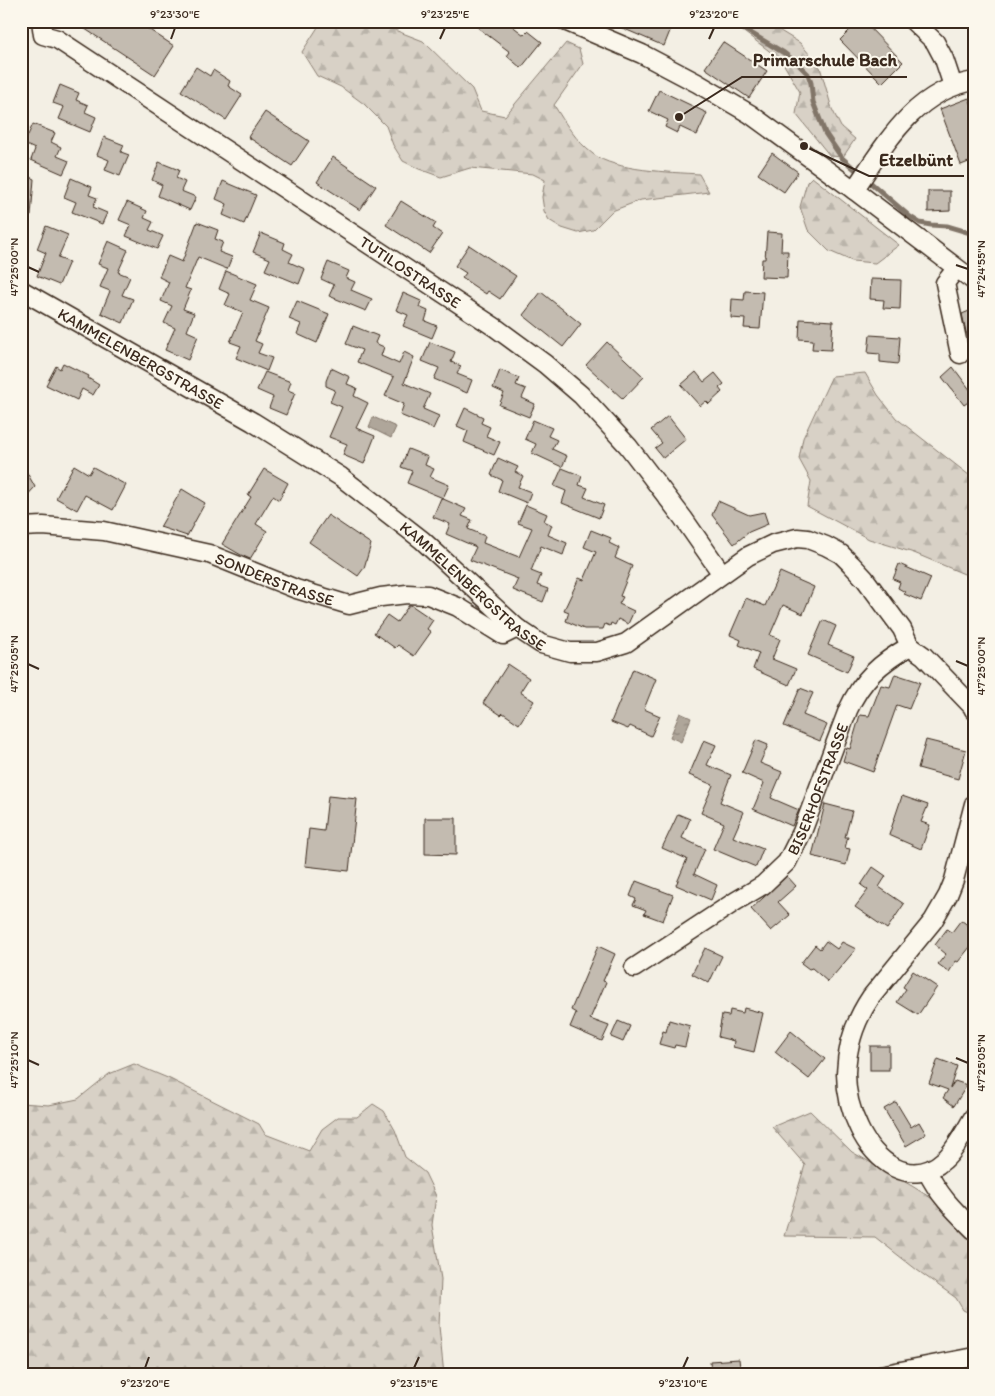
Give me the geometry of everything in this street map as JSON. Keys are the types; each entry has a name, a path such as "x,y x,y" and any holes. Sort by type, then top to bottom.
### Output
{"street":[{"path":"565,21 642,54 750,114 857,185 974,282"},
{"path":"913,21 935,42 944,59 953,86"},
{"name":"TUTILOSTRASSE","path":"42,28 480,318 545,364 581,395 628,446 683,518 722,574"},
{"path":"857,185 889,138 911,113 938,93 953,86 974,81"},
{"path":"956,268 945,283 960,354"},
{"name":"KAMMELENBERGSTRASSE","path":"21,290 236,412 341,476 422,540 517,628 541,644 570,652 597,652 626,643 748,556 773,544 797,538 808,539 841,554 865,579 902,629 910,646"},
{"name":"SONDERSTRASSE","path":"21,527 43,526 104,531 209,554 296,589 349,606 390,596 407,594 428,595 458,607 503,635 517,628"},
{"path":"910,646 924,656 974,710"},
{"name":"BISERHOFSTRASSE","path":"634,968 736,900 763,885 787,862 802,832 853,698 865,680 883,663 910,646"},
{"path":"974,804 954,880 948,895 933,921 863,1009 853,1034 846,1073 851,1106 859,1129 880,1158 896,1169 907,1173 928,1171 944,1160 974,1116"},
{"path":"928,1171 942,1197 974,1230"},
{"path":"880,1375 974,1357"}],"green space":[{"path":"332,21 378,21 392,29 423,41 472,89 481,111 505,116 566,43 579,49 583,64 554,105 576,138 593,154 615,164 643,170 699,174 709,192 641,200 612,211 593,230 578,233 562,228 549,220 544,211 542,197 545,180 533,174 470,168 441,177 419,169 403,161 393,145 386,126 364,104 341,87 317,76 302,52 320,24"},
{"path":"729,21 764,21 800,43 820,67 832,109 841,127 855,139 843,157 830,156 796,114 800,92 783,63"},
{"path":"812,177 899,245 875,263 852,261 829,251 808,230 800,207 807,182"},
{"path":"865,373 878,395 896,418 974,479 974,579 914,553 869,539 807,506 811,481 799,459 803,438 832,376"},
{"path":"134,1064 170,1079 259,1124 265,1134 309,1151 322,1129 338,1117 357,1117 373,1104 384,1111 395,1130 405,1157 425,1173 436,1196 432,1225 441,1279 439,1326 444,1375 21,1375 21,1103 49,1105 78,1099 109,1074"},
{"path":"810,1111 852,1152 912,1186 953,1212 974,1229 974,1315 963,1310 956,1298 875,1237 784,1236 805,1165 772,1127"}],"water":[{"path":"373,417 396,427 391,438 369,427"},
{"path":"680,713 691,718 681,742 670,737"}],"building":[{"path":"73,21 136,21 174,46 155,75"},
{"path":"469,21 506,21 524,35 528,31 542,42 521,68 507,56 510,52"},
{"path":"606,21 674,21 664,46"},
{"path":"859,21 863,21 903,62 882,83 840,40"},
{"path":"723,42 767,71 749,98 705,68"},
{"path":"196,67 210,76 213,70 230,81 228,86 242,95 226,120 181,91"},
{"path":"60,85 79,93 76,100 88,105 85,112 96,117 90,132 59,119 64,107 53,103"},
{"path":"659,90 707,113 697,135 680,127 677,133 665,127 668,120 649,111"},
{"path":"969,98 974,111 974,160 961,165 940,109"},
{"path":"265,112 309,141 292,166 248,137"},
{"path":"33,124 55,133 51,142 61,147 57,156 69,161 63,174 31,160 35,149 24,144"},
{"path":"104,137 124,145 121,152 129,155 120,176 105,170 109,160 97,155"},
{"path":"772,153 798,172 784,192 758,174"},
{"path":"333,157 376,186 360,210 317,182"},
{"path":"159,162 179,170 176,178 185,182 181,191 196,197 190,210 158,196 162,185 152,180"},
{"path":"21,173 34,179 31,216 21,216"},
{"path":"71,178 92,187 89,195 97,198 93,207 107,213 102,224 72,212 76,202 64,197"},
{"path":"223,181 256,195 244,224 223,215 227,204 216,199"},
{"path":"928,191 950,191 950,211 928,212"},
{"path":"401,201 436,223 433,228 442,234 429,253 386,225"},
{"path":"127,202 147,211 144,218 153,222 149,230 163,236 157,249 126,236 131,225 119,220"},
{"path":"197,222 218,230 215,239 223,242 219,252 232,257 227,269 198,257 185,288 191,290 183,309 194,313 187,331 198,336 188,360 165,350 175,328 164,323 172,306 161,301 169,282 159,277 168,256 182,262"},
{"path":"46,226 68,235 58,258 69,262 59,285 37,276 46,253 37,249"},
{"path":"767,232 782,233 781,251 788,251 787,278 761,277 762,259 765,259"},
{"path":"261,233 285,243 283,249 293,254 289,262 305,269 299,284 265,270 270,259 253,252"},
{"path":"108,241 128,250 118,272 130,277 122,295 133,299 123,323 101,313 110,291 100,287 108,268 98,264"},
{"path":"469,245 516,276 500,299 488,291 486,294 462,278 466,273 455,266"},
{"path":"328,262 349,271 346,278 355,282 351,290 372,299 366,311 329,296 334,285 321,279"},
{"path":"226,271 257,284 250,300 269,308 255,341 262,344 258,353 272,358 267,371 236,358 241,346 230,342 243,312 225,305 230,294 219,289"},
{"path":"871,279 901,280 900,309 883,308 884,300 870,299"},
{"path":"745,291 763,292 760,329 744,328 745,319 731,318 732,299 744,300"},
{"path":"541,292 581,324 563,347 523,315"},
{"path":"403,293 421,301 419,307 428,311 425,321 437,326 432,338 403,326 408,315 396,310"},
{"path":"297,301 329,314 317,343 297,334 301,324 289,319"},
{"path":"974,309 974,347 966,332 962,314"},
{"path":"800,319 833,321 831,350 812,349 813,340 799,339"},
{"path":"353,326 378,336 375,343 384,347 381,356 399,364 404,352 414,357 404,383 430,394 423,409 439,416 433,429 400,415 404,404 385,396 394,377 357,362 362,350 346,344"},
{"path":"870,335 900,337 898,364 880,362 880,354 868,353"},
{"path":"430,342 455,352 451,362 461,366 457,374 472,380 467,393 434,379 439,368 422,361"},
{"path":"607,342 644,377 623,399 586,365"},
{"path":"63,363 89,376 88,378 99,385 93,395 82,389 77,400 46,385 56,366 60,369"},
{"path":"953,367 974,395 974,398 964,405 942,377"},
{"path":"331,368 350,377 347,384 357,388 354,396 368,403 356,428 375,436 364,464 343,455 347,444 329,437 342,407 330,402 335,390 326,386"},
{"path":"500,370 519,378 516,385 526,389 522,398 535,404 529,417 499,405 504,393 493,388"},
{"path":"265,372 291,382 288,390 295,393 286,415 269,408 273,397 257,390"},
{"path":"696,372 704,382 715,373 724,384 719,388 722,392 709,404 706,401 700,406 681,385"},
{"path":"465,408 483,417 481,423 490,427 486,436 500,442 494,455 464,442 468,431 457,426"},
{"path":"668,416 686,439 663,458 655,448 662,443 651,430"},
{"path":"533,420 552,428 548,436 557,440 552,449 567,456 562,467 532,453 536,444 525,439"},
{"path":"408,449 428,457 425,465 434,469 430,477 449,485 443,498 407,483 412,471 401,467"},
{"path":"498,458 518,467 515,472 523,476 518,487 531,492 527,503 498,491 502,480 491,475"},
{"path":"21,462 35,487 21,502"},
{"path":"74,465 89,474 93,467 126,485 113,510 85,495 77,510 56,498"},
{"path":"562,468 582,476 579,485 588,488 584,497 604,505 599,518 562,503 566,491 554,486"},
{"path":"264,469 288,483 279,500 273,496 256,524 267,531 250,559 222,544 251,497 248,495"},
{"path":"182,489 205,503 187,536 160,527"},
{"path":"441,498 466,509 462,516 472,520 468,529 485,536 483,543 519,557 532,528 518,523 526,505 547,514 544,521 552,525 548,535 567,543 563,555 541,546 531,571 541,575 537,585 548,589 543,602 513,590 518,579 470,560 476,547 446,534 450,524 433,517"},
{"path":"718,501 749,515 764,512 768,524 749,532 734,544 712,515"},
{"path":"328,515 371,544 364,568 358,576 309,542"},
{"path":"591,530 611,538 609,543 619,548 615,558 632,566 620,596 623,597 619,604 634,611 628,624 618,619 615,625 611,623 610,626 605,624 603,629 584,629 566,621 569,612 564,610 579,578 584,580 596,552 584,547"},
{"path":"899,564 931,578 921,601 904,594 905,592 898,588 900,582 893,579"},
{"path":"780,572 814,587 803,614 783,605 770,635 780,639 772,659 796,669 789,685 753,669 759,653 739,645 741,640 730,635 746,598 765,606"},
{"path":"409,605 433,620 427,629 431,632 414,656 398,645 395,648 374,633 387,615 397,622"},
{"path":"823,620 836,626 828,645 854,656 847,672 808,655"},
{"path":"508,664 529,678 520,692 534,701 519,724 483,703"},
{"path":"633,669 656,679 644,709 660,716 651,736 630,726 628,729 611,722"},
{"path":"895,674 920,682 909,709 897,705 873,772 843,761 847,748 850,749 860,715 869,716 881,685 890,687"},
{"path":"800,688 813,693 803,715 827,725 820,741 784,726"},
{"path":"704,740 716,745 707,765 731,775 720,802 744,812 733,837 763,849 756,867 713,849 724,823 701,813 713,785 689,775"},
{"path":"756,740 768,745 760,763 782,772 771,798 799,810 792,826 753,809 764,783 742,773"},
{"path":"926,740 966,750 958,779 918,768"},
{"path":"328,796 357,799 349,871 305,866 309,829 324,831"},
{"path":"902,796 928,805 921,822 930,825 921,849 889,835"},
{"path":"825,804 852,811 845,837 848,837 845,848 850,849 846,865 812,856"},
{"path":"678,814 690,819 682,838 705,849 694,874 717,885 711,900 676,885 687,859 662,848"},
{"path":"425,818 456,818 456,855 425,854"},
{"path":"873,867 886,876 879,887 904,904 887,929 855,907 868,890 861,885"},
{"path":"787,876 796,886 778,902 790,915 771,931 751,909"},
{"path":"636,881 673,895 663,921 644,914 646,910 633,905 636,899 630,896"},
{"path":"961,920 974,930 974,942 958,962 956,961 949,972 938,964 946,954 935,945 947,929 952,932"},
{"path":"826,941 837,949 842,942 856,949 828,982 812,968 809,969 801,963 815,945 820,949"},
{"path":"598,946 615,954 603,981 606,982 590,1019 609,1026 602,1041 570,1027 576,1013 571,1010"},
{"path":"705,948 722,956 709,983 692,974"},
{"path":"913,971 937,987 918,1015 897,1002 906,989 903,987"},
{"path":"744,1008 763,1013 754,1052 733,1047 734,1041 718,1037 722,1015 729,1016 730,1010 743,1013"},
{"path":"669,1020 690,1026 685,1047 675,1045 674,1048 659,1044 663,1031 666,1032"},
{"path":"618,1021 630,1026 623,1042 611,1037"},
{"path":"791,1031 825,1059 809,1079 775,1052"},
{"path":"870,1046 889,1046 889,1070 870,1070"},
{"path":"938,1059 957,1066 950,1088 955,1081 967,1085 954,1106 943,1098 948,1090 929,1083"},
{"path":"896,1102 911,1127 919,1122 926,1134 906,1146 884,1109"},
{"path":"739,1359 741,1375 711,1375 710,1361"}],"waterway":[{"path":"729,21 784,53 808,74 813,102 825,133 842,158 909,216 920,223 947,226 974,234"}],"place":[{"name":"Primarschule Bach","path":"679,117"},
{"name":"Etzelbünt","path":"804,146"}]}
